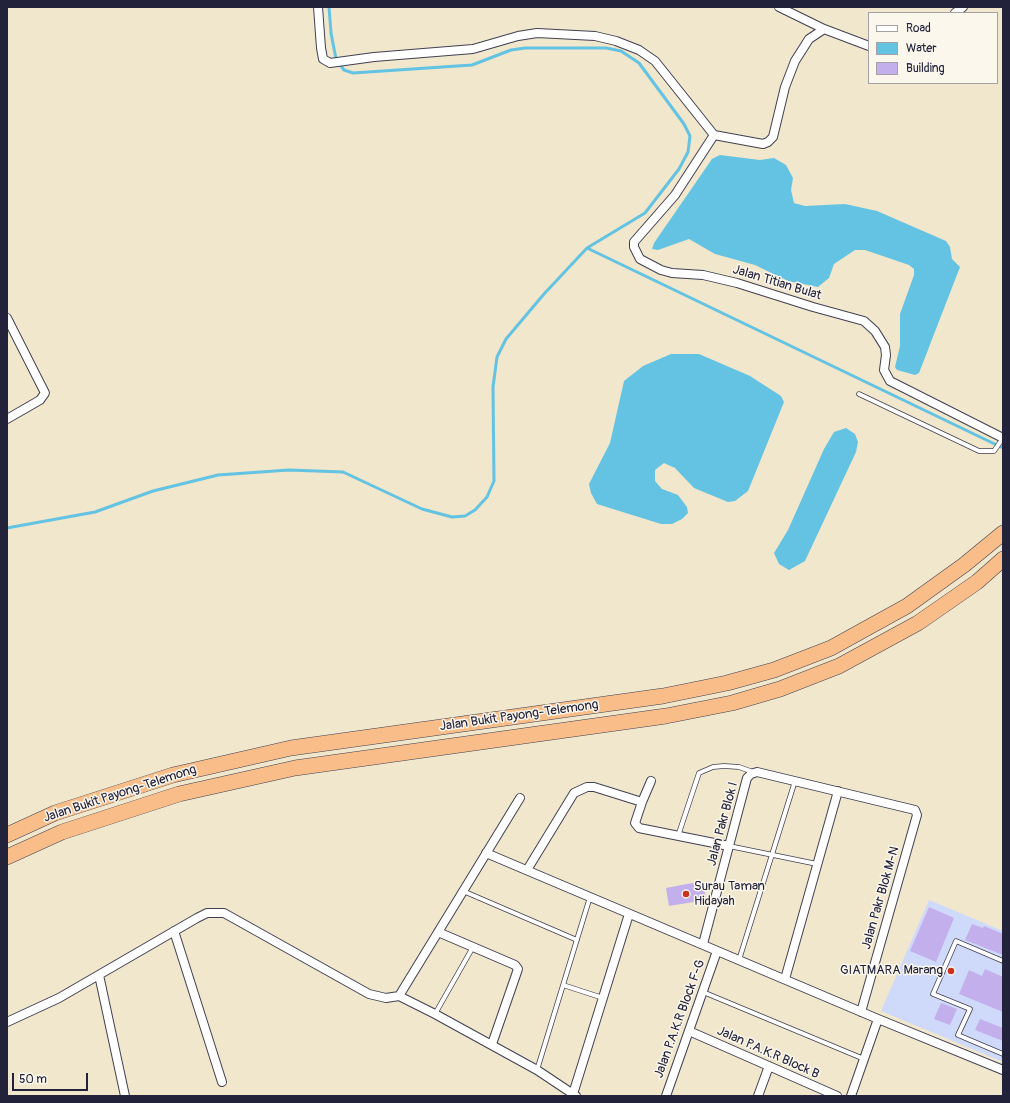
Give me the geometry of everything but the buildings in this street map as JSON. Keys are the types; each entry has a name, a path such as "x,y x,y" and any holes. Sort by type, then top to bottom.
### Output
{"highway":[{"name":"Jalan Bukit Payong-Telemong","path":"7,835 55,813 173,775 291,748 663,696 727,683 774,670 831,648 907,606 964,566 1003,533"},
{"name":"Jalan Bukit Payong-Telemong","path":"7,857 62,832 179,794 295,768 666,716 732,703 780,689 839,666 918,623 977,582 1003,560"}],"street":[{"path":"318,7 322,53 324,60 330,63 374,57 472,49 518,36 537,33 595,36 616,41 648,55 655,61 714,135 763,144 771,140 785,87 795,61 809,39 824,29"},
{"path":"779,7 824,29 868,46"},
{"name":"Jalan Titian Bulat","path":"714,135 675,195 634,242 634,247 640,259 661,270 672,273 703,276 736,283 864,321 875,331 885,347 886,352 884,370 890,381 1003,438"},
{"path":"7,318 44,393 40,400 7,419"},
{"path":"754,772 838,791 785,979"},
{"name":"Jalan Pakr Blok I","path":"703,944 747,778 754,772"},
{"path":"651,781 635,823 636,826 729,846"},
{"path":"527,870 574,793 580,789 594,787 642,802"},
{"name":"Jalan Pakr Blok M-N","path":"838,791 915,810 917,815 860,1012"},
{"path":"399,996 520,798"},
{"path":"486,853 860,1012 1003,1070"},
{"path":"7,1022 59,998 207,913 224,913 369,994 386,998 399,996 435,1014 537,1070 575,1095 629,914"},
{"path":"174,931 222,1082"},
{"path":"438,932 518,968 518,972 492,1044"},
{"name":"Jalan P.A.K.R Block F-G","path":"666,1096 717,951"},
{"path":"99,975 125,1096"},
{"path":"851,1096 878,1019"},
{"name":"Jalan P.A.K.R Block B","path":"689,1032 837,1096"},
{"path":"758,1096 769,1066"}],"lane":[{"path":"858,394 980,451 994,451 1003,438"},
{"path":"678,836 699,774 713,767 724,766 739,767 754,772"},
{"path":"739,960 795,781"},
{"path":"729,846 817,864"},
{"path":"463,891 577,940"},
{"path":"537,1070 590,897"},
{"path":"1003,961 956,941 933,994 970,1009 958,1035 1003,1054"},
{"path":"435,1014 473,947"},
{"path":"563,985 604,998"},
{"path":"703,992 864,1059"}],"shaded area":[{"name":"GIATMARA Marang","path":"929,900 1003,931 1003,1062 881,1011"}],"water":[{"path":"720,155 760,160 774,158 786,165 793,178 791,190 794,203 805,206 845,204 877,211 946,241 950,247 952,259 960,267 919,373 915,375 897,370 895,367 900,346 900,314 914,275 914,269 909,265 865,250 855,250 834,264 829,278 818,287 788,281 755,265 715,254 689,239 658,250 652,249 654,243 712,159"},
{"path":"671,354 699,354 750,376 781,396 784,402 748,491 735,501 728,502 694,488 675,468 664,463 655,470 655,481 662,489 678,495 687,507 688,513 682,519 672,524 661,524 597,504 591,493 589,484 610,443 624,381 643,366"},
{"path":"846,428 855,434 858,442 856,452 805,561 789,570 779,564 774,553 788,530 824,449 834,432"}],"waterway":[{"path":"7,528 95,512 153,491 218,475 289,470 343,472 422,509 452,517 465,516 475,510 487,497 494,481 493,387 497,357 506,339 544,294 587,248 645,213 679,169 688,152 690,136 684,124 639,63 621,51 606,48 525,48 511,50 472,65 353,73 344,70 336,59 331,33 329,7"},
{"path":"587,248 1003,448"}],"place":[{"name":"Surau Taman Hidayah","path":"686,894"},
{"name":"GIATMARA Marang","path":"951,971"}]}
